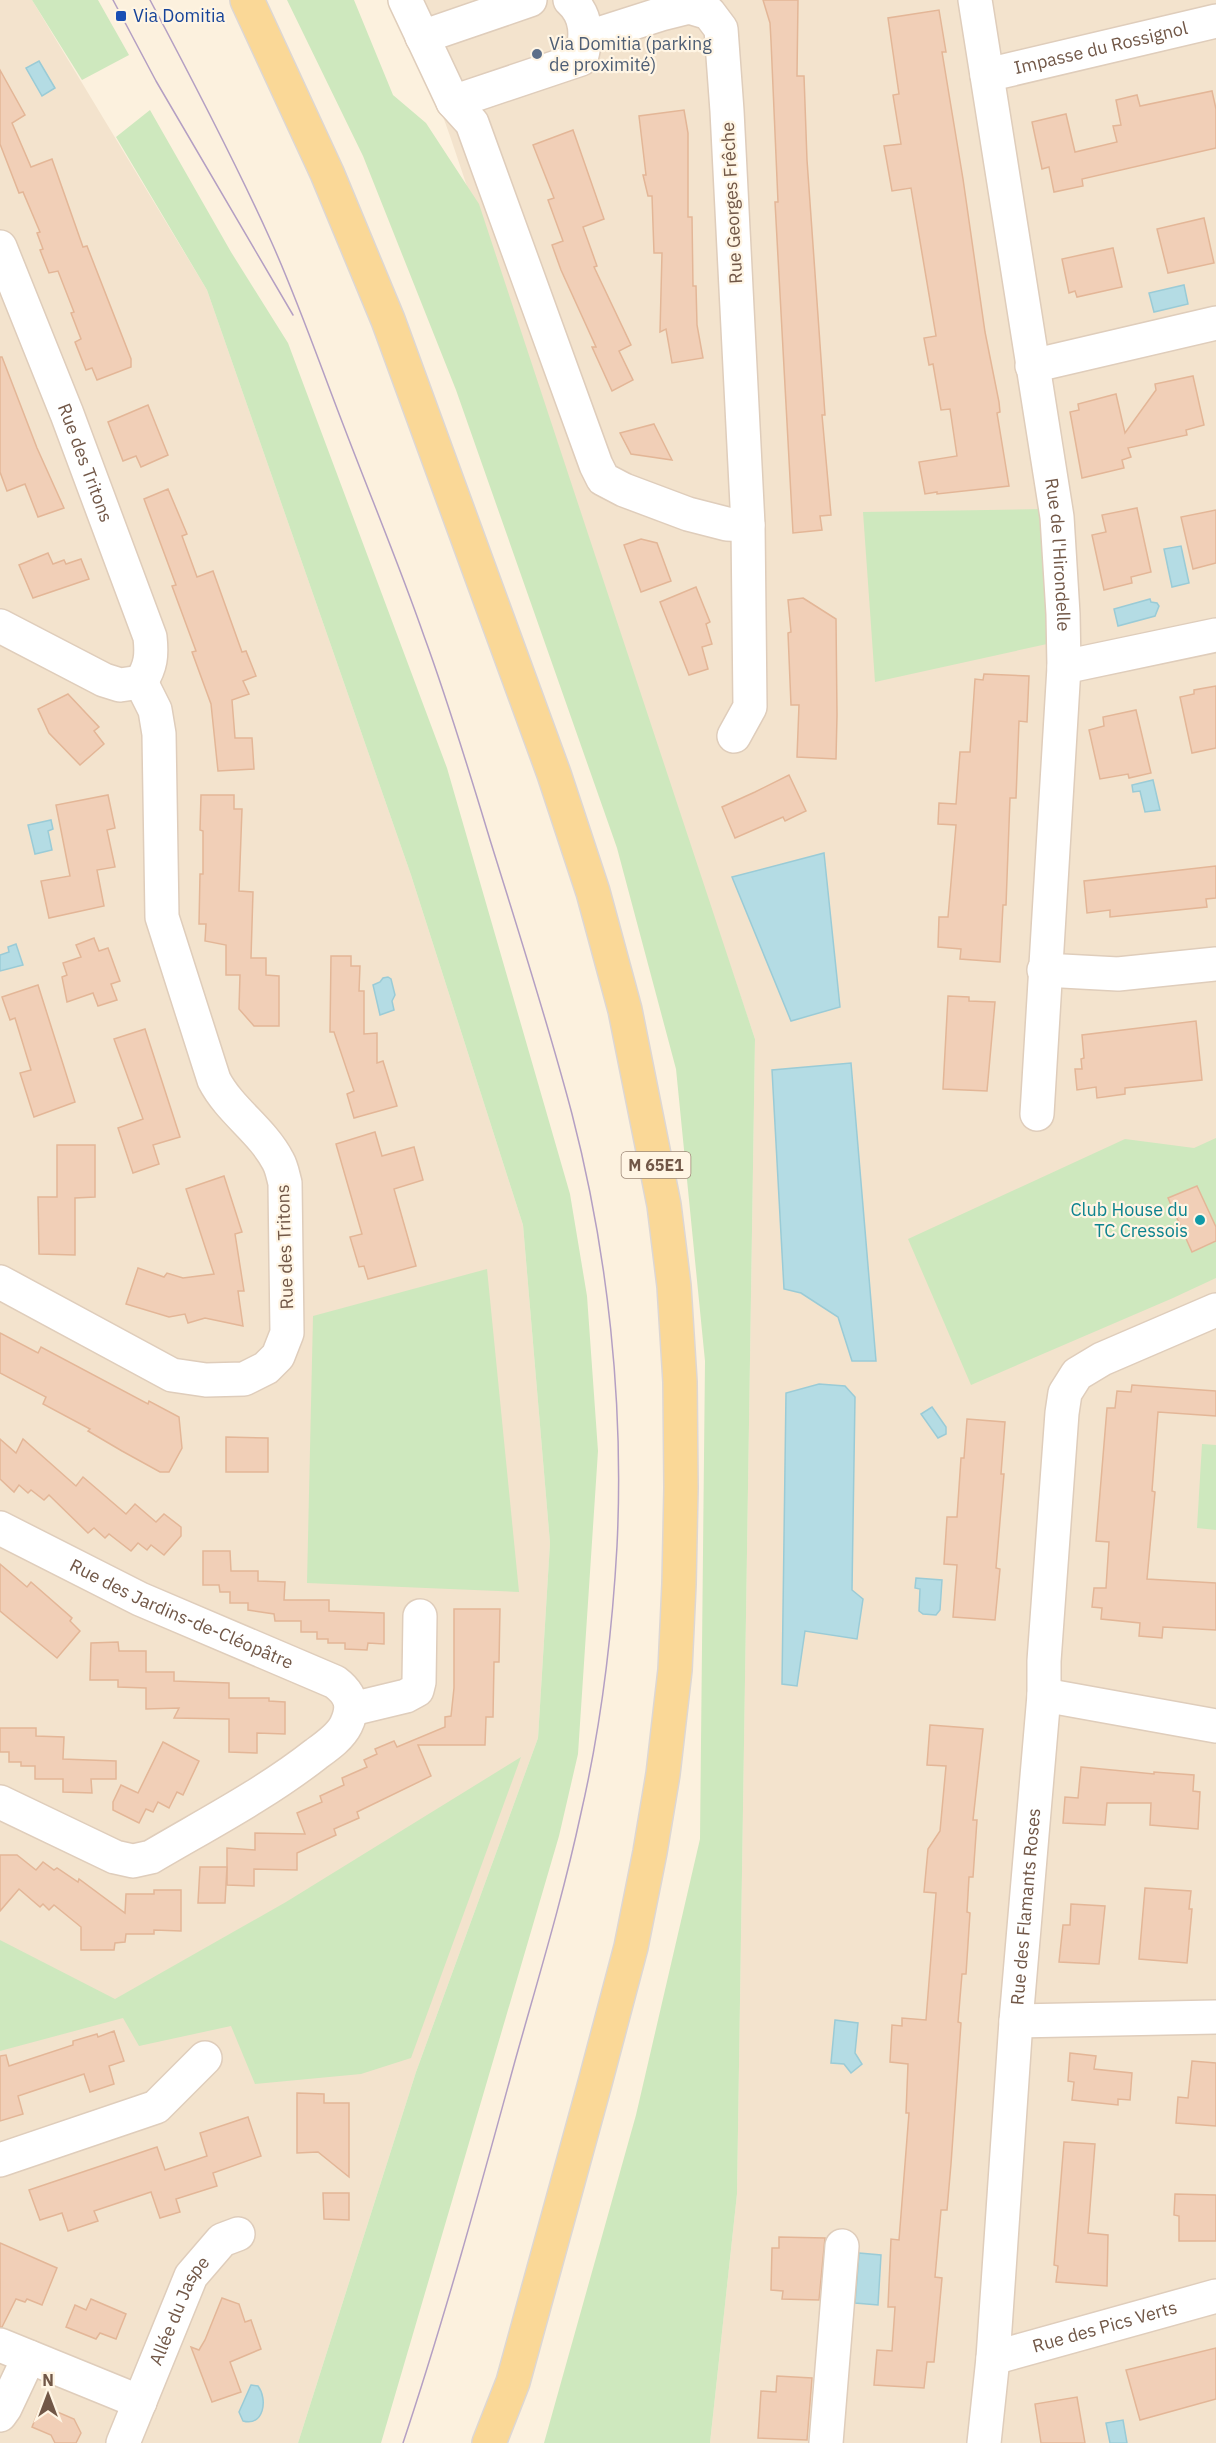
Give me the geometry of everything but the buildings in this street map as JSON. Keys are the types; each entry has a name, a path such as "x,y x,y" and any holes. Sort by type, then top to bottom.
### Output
{"main road":[{"name":"M 65E1","path":"247,0 327,173 388,320 561,795 592,892 625,1010 664,1205 674,1286 680,1382 681,1509 675,1670 663,1774 631,1947 513,2382 503,2443"},
{"name":"M 65E1","path":"489,2443 513,2382"}],"street":[{"path":"405,0 463,112 603,479 624,490 687,514 726,524 748,525"},
{"path":"423,37 530,0"},
{"path":"463,112 581,59 586,38 579,8 570,0"},
{"name":"Rue de l'Hirondelle","path":"975,0 1057,517 1064,614 1064,667 1037,1114"},
{"name":"Rue Georges Frêche","path":"586,38 689,7 709,13 721,29 728,111 748,525 750,707 734,736"},
{"name":"Impasse du Rossignol","path":"987,75 1216,21"},
{"name":"Rue des Tritons","path":"0,247 67,414 150,637 152,654 149,668 141,682 155,710 159,734 162,917 214,1080 221,1092 271,1149 279,1163 285,1183 287,1333 278,1356 266,1368 244,1379 206,1380 171,1375 0,1282"},
{"path":"1032,366 1216,324"},
{"path":"0,626 104,680 120,685 141,682"},
{"path":"1064,667 1216,634"},
{"path":"1044,970 1118,974 1216,964"},
{"name":"Rue des Flamants Roses","path":"984,2443 993,2358 1016,2021 1044,1695 1044,1661 1065,1393 1077,1374 1102,1359 1216,1310"},
{"name":"Rue des Jardins-de-Cléopâtre","path":"0,1528 140,1599 335,1682 346,1690 351,1699 352,1709"},
{"path":"0,1802 115,1857 132,1861 151,1857 286,1777 334,1741 345,1727 352,1709 406,1696 417,1690 420,1616"},
{"path":"1044,1695 1216,1726"},
{"path":"1016,2021 1216,2017"},
{"path":"0,2160 156,2107 205,2058"},
{"name":"Allée du Jaspe","path":"123,2443 191,2276 222,2240 238,2234"},
{"path":"826,2443 842,2246"},
{"name":"Rue des Pics Verts","path":"993,2358 1216,2296"},
{"path":"0,2415 5,2408 14,2351 140,2402"}],"shaded area":[{"path":"0,0 32,0 207,290 411,875 523,1225 550,1543 538,1738 416,2072 298,2443 0,2443"},
{"path":"401,0 1216,0 1216,2443 710,2443 737,2194 755,1039 450,136"}],"green space":[{"path":"32,0 98,0 129,55 82,80"},
{"path":"287,0 354,0 393,95 426,123 479,204 755,1039 737,2194 710,2443 544,2443 636,2115 700,1839 705,1361 676,1069 617,848 456,390 363,156"},
{"path":"150,110 231,252 288,343 447,768 570,1194 587,1296 598,1451 578,1754 559,1836 381,2443 298,2443 416,2072 538,1738 550,1543 523,1225 411,875 207,290 116,137"},
{"path":"1043,509 1047,644 875,682 863,512"},
{"path":"1216,1138 1216,1278 971,1385 908,1239 1125,1139 1194,1148"},
{"path":"487,1269 519,1592 307,1583 313,1316"},
{"path":"1202,1444 1216,1445 1216,1530 1197,1528"},
{"path":"521,1757 411,2058 361,2074 255,2084 231,2026 139,2046 123,2018 0,2051 0,1940 115,1999 286,1902"}],"water":[{"path":"39,61 55,88 42,96 26,68"},
{"path":"1184,285 1188,304 1154,312 1149,293"},
{"path":"1181,546 1189,583 1172,587 1164,549"},
{"path":"1150,599 1159,606 1155,616 1118,626 1114,609"},
{"path":"1153,780 1160,810 1145,812 1140,791 1133,792 1132,785"},
{"path":"51,820 53,829 48,831 52,850 35,854 28,825"},
{"path":"824,853 840,1007 791,1021 732,877"},
{"path":"16,944 23,965 0,971 0,955 9,952 8,947"},
{"path":"388,977 391,979 395,995 392,1001 394,1010 380,1015 373,985"},
{"path":"851,1063 876,1361 852,1361 838,1317 801,1293 784,1289 772,1070"},
{"path":"819,1384 845,1386 855,1397 852,1590 863,1599 857,1639 805,1631 797,1686 782,1684 786,1393"},
{"path":"932,1407 946,1427 946,1434 938,1438 921,1414"},
{"path":"916,1578 942,1580 940,1610 936,1615 923,1614 919,1611 920,1589 915,1588"},
{"path":"835,2020 858,2023 855,2053 862,2064 851,2073 844,2064 831,2063"},
{"path":"859,2253 881,2255 878,2305 855,2303"},
{"path":"251,2385 258,2386 263,2404 260,2416 250,2422 243,2421 239,2412"},
{"path":"1123,2420 1127,2443 1110,2443 1106,2423"}],"tram line":[{"path":"113,0 156,81 293,315"},
{"path":"150,0 228,150 281,264 396,559 433,662 533,978 572,1114 595,1220 611,1328 618,1438 617,1546 609,1647 588,1780 550,1938 462,2253 403,2443"}],"place":[{"name":"Via Domitia","path":"121,16"},
{"name":"Via Domitia (parking de proximité)","path":"537,54"},
{"name":"Club House du TC Cressois","path":"1200,1220"}]}
